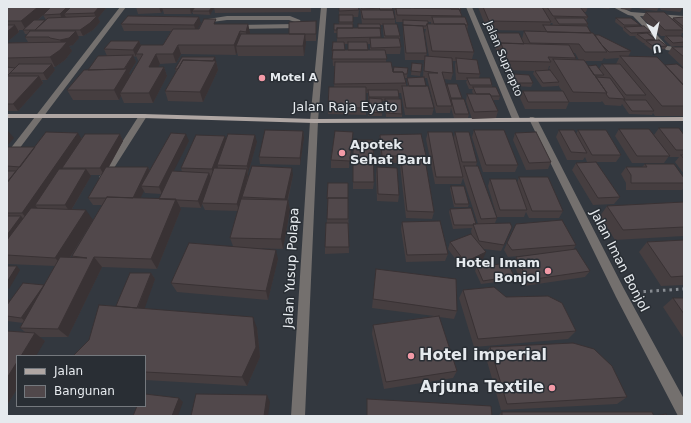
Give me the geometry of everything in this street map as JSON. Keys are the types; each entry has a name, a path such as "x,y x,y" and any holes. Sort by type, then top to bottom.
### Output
{"main road":[{"name":"Jalan Raja Eyato","path":"7,116 143,116 314,121 684,119"}],"street":[{"path":"7,159 123,7"},
{"name":"Jalan Yusup Polapa","path":"298,416 314,121 324,7"},
{"name":"Jalan Suprapto","path":"469,7 516,119"},
{"path":"616,7 635,15 684,18"},
{"path":"635,15 665,47 674,50 684,50"},
{"path":"212,28 206,25 208,22 214,19 226,18 290,18 298,21 299,26"},
{"path":"228,28 306,26"},
{"path":"314,26 322,26"},
{"path":"104,176 143,116"},
{"name":"Jalan Iman Bonjol","path":"533,119 620,293 684,413"}],"path":[{"path":"620,293 684,289"}],"building":[{"path":"7,7 38,7 21,21 7,21"},
{"path":"51,7 67,7 60,14 43,15"},
{"path":"71,7 99,7 94,13 64,14"},
{"path":"190,7 190,8 162,8"},
{"path":"195,7 212,7 209,11 192,11"},
{"path":"339,7 358,7 359,10 339,11"},
{"path":"361,7 379,7 379,8 362,9"},
{"path":"379,7 392,7 393,10 380,10"},
{"path":"395,7 411,8 396,8 395,10"},
{"path":"427,7 427,8 414,8"},
{"path":"450,7 460,7 461,10 451,9"},
{"path":"483,7 542,7 551,22 489,21"},
{"path":"547,7 580,7 588,17 553,16"},
{"path":"396,8 459,9 462,16 397,15"},
{"path":"361,10 393,10 395,19 363,19"},
{"path":"646,12 664,12 684,30 665,30"},
{"path":"339,15 353,15 353,22 339,22"},
{"path":"97,16 80,30 35,30 48,18"},
{"path":"128,16 199,17 194,25 121,24"},
{"path":"432,17 465,17 468,25 434,24"},
{"path":"684,17 684,27 673,18"},
{"path":"555,18 584,18 588,24 559,24"},
{"path":"616,18 631,18 640,25 624,25"},
{"path":"204,19 216,19 214,24 248,24 246,32 240,31 234,45 178,45 173,54 156,54 149,67 164,67 149,93 120,93 143,54 136,54 141,45 163,45 173,29 199,29"},
{"path":"34,20 45,20 35,30 23,30"},
{"path":"403,20 428,21 428,24 426,26 403,25"},
{"path":"316,21 316,34 289,34 289,22"},
{"path":"334,24 353,24 353,28 337,28 337,30 334,30"},
{"path":"358,24 380,24 381,29 358,28"},
{"path":"383,24 397,24 400,36 385,36"},
{"path":"427,24 465,24 474,52 432,51"},
{"path":"7,25 15,25 7,32"},
{"path":"403,25 423,26 427,53 406,53"},
{"path":"543,25 587,26 591,33 547,32"},
{"path":"644,26 651,32 631,33 624,27"},
{"path":"337,28 380,28 381,37 337,38"},
{"path":"30,31 76,31 69,38 60,40 49,37 25,37"},
{"path":"524,31 593,33 607,52 585,52 579,44 530,43"},
{"path":"493,33 519,33 524,44 498,44"},
{"path":"647,33 655,39 645,40 637,34"},
{"path":"241,34 305,34 303,46 236,46"},
{"path":"595,35 599,35 631,51 609,52"},
{"path":"666,36 681,36 684,38 684,42 673,43"},
{"path":"370,38 399,38 401,47 371,48"},
{"path":"659,40 667,46 654,47 646,41"},
{"path":"111,41 139,41 133,50 104,49"},
{"path":"67,42 60,50 50,57 7,58 7,43"},
{"path":"333,42 344,42 345,50 332,51"},
{"path":"348,42 367,42 368,50 348,50"},
{"path":"501,43 569,45 576,58 548,57 551,62 507,61"},
{"path":"672,47 684,47 684,57"},
{"path":"333,50 385,50 387,59 332,59"},
{"path":"133,55 124,69 88,70 98,56"},
{"path":"425,56 452,58 453,73 442,72 452,106 437,106 428,73 438,73 424,71"},
{"path":"620,56 657,57 684,85 684,106 662,106"},
{"path":"182,57 215,57 213,61 183,60 178,69 175,69"},
{"path":"456,58 477,60 480,74 458,73"},
{"path":"553,59 584,60 607,93 573,92"},
{"path":"183,60 216,61 200,92 165,91"},
{"path":"335,62 391,62 393,72 403,72 406,83 334,84"},
{"path":"412,63 422,64 421,72 411,71"},
{"path":"19,64 52,64 43,73 10,73"},
{"path":"602,64 620,64 646,95 626,95"},
{"path":"677,64 684,69 684,85 665,65"},
{"path":"596,65 604,75 594,75 588,66"},
{"path":"7,67 15,68 7,76"},
{"path":"394,67 408,68 407,74 404,74 403,72 393,72"},
{"path":"127,69 114,90 67,90 84,70"},
{"path":"550,70 559,82 543,83 535,71"},
{"path":"513,74 529,75 533,83 516,83"},
{"path":"7,76 39,76 13,104 7,104"},
{"path":"424,77 426,86 409,86 407,78"},
{"path":"596,77 610,78 625,99 609,98"},
{"path":"467,78 490,78 492,85 470,85"},
{"path":"447,84 457,84 462,98 451,98"},
{"path":"402,86 428,86 434,108 406,108"},
{"path":"329,87 366,87 366,108 328,107"},
{"path":"473,87 496,87 500,96 476,94"},
{"path":"368,90 398,90 399,97 369,97"},
{"path":"523,91 563,91 569,102 528,102"},
{"path":"467,94 490,94 498,111 474,112"},
{"path":"369,98 382,99 382,113 369,112"},
{"path":"385,99 401,99 402,114 386,113"},
{"path":"451,99 464,99 469,114 455,114"},
{"path":"624,100 646,100 654,111 632,111"},
{"path":"659,128 679,128 684,135 684,150 676,150"},
{"path":"619,129 649,129 670,156 637,156"},
{"path":"265,130 303,131 300,158 259,157"},
{"path":"474,130 504,130 518,165 486,165"},
{"path":"559,130 574,130 587,153 571,152"},
{"path":"578,130 606,130 621,155 592,155"},
{"name":"Apotek Sehat Baru","path":"335,131 353,132 350,161 331,160"},
{"path":"46,132 78,133 22,213 7,213 7,183"},
{"path":"428,132 452,132 463,177 436,177"},
{"path":"455,132 469,132 477,162 462,162"},
{"path":"536,132 551,162 529,163 515,133"},
{"path":"171,133 186,134 159,187 141,186"},
{"path":"85,134 120,134 100,168 62,168"},
{"path":"228,134 255,135 247,166 217,165"},
{"path":"421,134 426,156 382,156 380,135"},
{"path":"196,135 225,136 212,169 181,168"},
{"path":"353,140 373,140 374,182 353,182"},
{"path":"8,147 35,147 20,167 7,166"},
{"path":"401,159 425,159 434,212 407,211"},
{"path":"596,162 620,197 598,198 576,163"},
{"path":"645,164 674,164 684,178 684,183 631,183 631,175 626,167 647,167"},
{"path":"252,166 292,168 285,199 242,197"},
{"path":"464,166 478,166 497,218 481,219"},
{"path":"106,167 148,167 133,198 88,198"},
{"path":"377,167 397,168 399,195 378,194"},
{"path":"214,168 247,169 237,204 202,203"},
{"path":"59,169 86,169 65,205 35,205"},
{"path":"7,171 16,171 7,182"},
{"path":"172,171 209,173 198,201 159,199"},
{"path":"519,177 548,177 563,211 532,211"},
{"path":"490,179 516,179 527,210 500,210"},
{"path":"328,183 348,183 348,198 327,199"},
{"path":"451,186 464,186 469,204 455,204"},
{"path":"107,197 176,199 151,259 94,257 58,329 20,328 60,257 87,258 72,256"},
{"path":"328,198 348,198 348,219 327,219"},
{"path":"241,199 288,200 281,239 230,238"},
{"path":"684,202 684,227 623,230 607,206"},
{"path":"31,208 86,210 55,258 7,255 7,240"},
{"path":"471,208 476,224 454,225 450,209"},
{"path":"7,216 21,216 7,235"},
{"path":"562,220 576,245 512,250 507,243 516,224"},
{"path":"440,221 448,254 407,255 402,222"},
{"path":"326,223 348,223 349,247 325,247"},
{"path":"510,223 512,227 504,245 479,241 473,224"},
{"path":"471,234 486,252 465,262 450,242"},
{"path":"684,240 684,276 671,277 647,242"},
{"path":"189,243 276,250 266,291 171,283"},
{"name":"Hotel Imam Bonjol","path":"576,249 590,271 528,280 516,257"},
{"path":"508,263 514,276 483,281 477,267"},
{"path":"7,266 17,266 7,282"},
{"path":"376,269 456,279 457,311 373,299"},
{"path":"130,273 151,273 137,308 116,306"},
{"path":"23,283 44,285 21,318 7,316 7,305"},
{"path":"494,287 506,297 548,296 562,303 576,331 478,339 463,290"},
{"path":"673,298 684,298 684,314"},
{"path":"99,305 253,317 256,347 242,377 146,372 146,355 74,355 89,340"},
{"name":"Hotel imperial","path":"439,316 457,371 386,382 373,325"},
{"path":"7,331 35,333 22,355 16,355 16,364 7,378"},
{"name":"Arjuna Textile","path":"573,343 594,349 612,366 627,397 507,404 490,347"},
{"path":"146,394 179,398 172,416 133,416 137,407 146,407"},
{"path":"196,394 267,395 264,416 191,416"},
{"path":"367,399 491,406 492,416 367,416"},
{"path":"502,412 652,412 654,416 502,416"},
{"path":"666,414 667,416 655,416"}],"place":[{"name":"Motel A","path":"262,78"},
{"name":"Apotek Sehat Baru","path":"342,153"},
{"name":"Hotel Imam Bonjol","path":"548,271"},
{"name":"Hotel imperial","path":"411,356"},
{"name":"Arjuna Textile","path":"552,388"}]}
